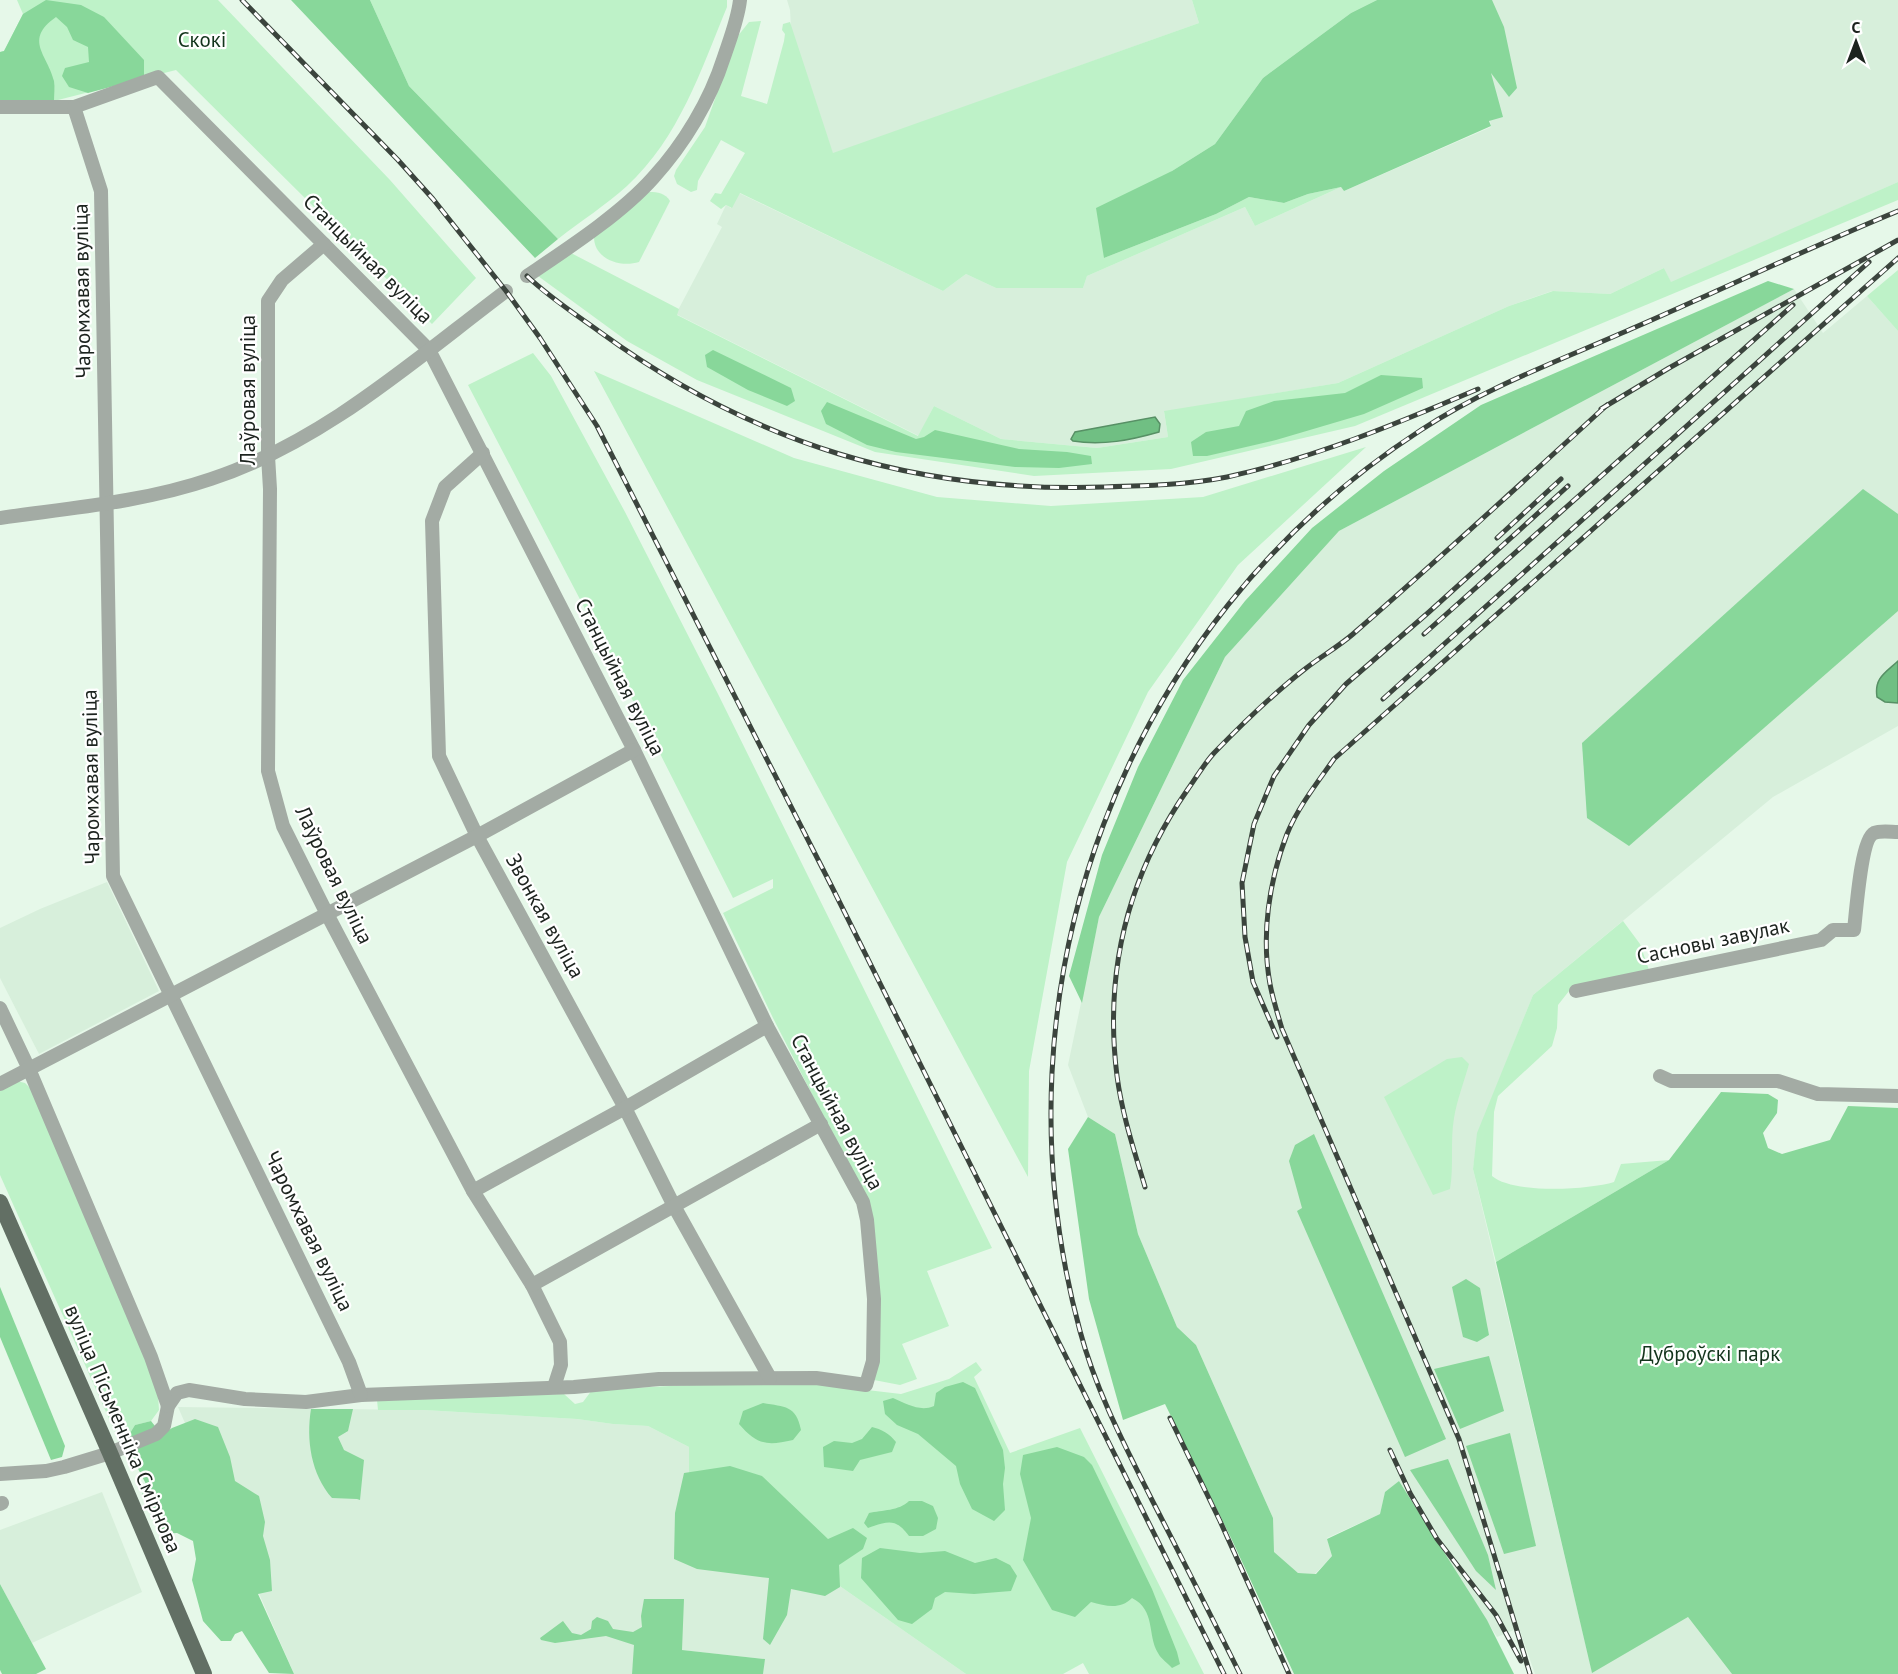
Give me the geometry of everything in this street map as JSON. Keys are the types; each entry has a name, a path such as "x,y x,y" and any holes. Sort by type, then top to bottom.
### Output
{"main road":[{"name":"вуліца Пісьменніка Смірнова","path":"0,1202 204,1674"}],"street":[{"path":"527,276 616,212 653,179 692,126 716,81 729,45 740,0"},
{"name":"Станцыйная вуліца","path":"74,107 158,77 429,350 634,750 767,1026 863,1202 867,1220 874,1299 873,1361 866,1385 816,1378 770,1378"},
{"path":"0,107 74,107"},
{"name":"Чаромхавая вуліца","path":"74,107 101,191 113,876 349,1362 361,1395"},
{"name":"Лаўровая вуліца","path":"324,244 282,280 268,301 270,489 268,771 284,826 327,914 473,1191 532,1285 560,1342 561,1365 554,1387"},
{"path":"0,518 154,494 211,480 268,456 308,436 355,405 506,291"},
{"name":"Звонкая вуліца","path":"483,453 445,487 432,521 439,756 477,836 626,1108 674,1206 770,1378"},
{"path":"0,1084 477,836 634,750"},
{"name":"Сасновы завулак","path":"1576,991 1821,940 1833,930 1854,930 1864,857 1869,838 1874,833 1898,832"},
{"path":"0,1008 29,1069 151,1357 168,1406"},
{"path":"473,1191 626,1108 767,1026"},
{"path":"1660,1076 1671,1081 1778,1081 1818,1094 1898,1096"},
{"path":"532,1285 821,1124"},
{"path":"0,1474 46,1471 110,1453 156,1434 164,1426 168,1406 177,1394 189,1390 245,1399 306,1402 361,1395 574,1387 659,1379 770,1378"}],"shaded area":[{"path":"787,0 1192,0 1199,23 833,154 791,28"},
{"path":"1471,0 1898,0 1898,182 1671,283 1664,268 1610,294 1552,291 1509,306 1338,383 1164,412 1168,437 1097,448 1001,439 934,406 919,436 676,314 722,227 717,224 726,205 731,208 739,193 943,291 966,274 996,288 1083,288 1087,276 1245,207 1255,226 1341,187 1344,191 1491,127"},
{"path":"1794,289 1823,333 1867,296 1898,331 1898,726 1773,797 1533,995 1478,1133 1473,1169 1592,1672 1688,1617 1732,1674 1535,1674 1519,1628 1497,1637 1399,1481 1385,1493 1380,1514 1327,1538 1332,1556 1315,1574 1298,1573 1273,1552 1273,1518 1196,1345 1177,1327 1138,1234 1115,1134 1088,1117 1068,1065 1099,917 1225,657 1339,531"},
{"path":"1155,417 1160,424 1159,432 1148,435 1106,442 1084,442 1071,439 1075,432"},
{"path":"1898,661 1898,703 1885,702 1877,697 1877,685 1882,676"},
{"path":"107,882 159,991 39,1054 0,978 0,928"},
{"path":"178,1407 424,1410 577,1419 648,1426 689,1447 801,1559 966,1674 763,1674 764,1659 635,1645 632,1674 294,1674"},
{"path":"102,1492 142,1592 32,1643 0,1584 0,1530"}],"green space":[{"name":"Скокі","path":"17,0 218,0 390,180 476,278 432,324 176,70 54,101 0,52 4,51 23,14"},
{"path":"46,0 81,5 104,17 144,60 144,78 88,93 69,87 62,76 65,68 89,62 88,47 73,40 67,27 56,17 46,25 39,41 54,81 54,101 0,102 0,52 4,51 23,14"},
{"path":"291,0 370,0 409,86 558,239 535,258"},
{"path":"370,0 727,0 727,7 698,79 661,147 627,186 558,239 409,86"},
{"path":"1192,0 1377,0 1351,13 1263,78 1215,144 1172,171 1104,258 1216,214 1249,197 1284,203 1308,194 1341,187 1255,226 1245,207 1087,276 1083,288 996,288 966,274 943,291 740,193 732,208 726,205 721,209 710,201 715,193 721,194 745,153 721,140 698,181 697,190 691,192 677,184 674,176 705,127 737,37 749,22 761,21 741,96 767,104 784,41 783,24 790,22 833,153 1199,23"},
{"path":"1377,0 1492,0 1504,27 1517,88 1509,97 1491,73 1503,117 1489,121 1491,126 1344,191 1341,187 1308,194 1284,203 1249,197 1216,214 1104,258 1096,208 1172,171 1215,144 1263,78 1351,13"},
{"path":"1898,182 1898,200 1355,426 1171,469 1034,476 875,452 697,380 627,341 538,276 571,253 679,309 677,315 918,436 934,406 1001,439 1097,448 1168,437 1164,411 1338,383 1509,306 1553,291 1610,294 1664,268 1671,282"},
{"path":"649,192 666,196 670,201 639,262 624,264 609,260 598,251 594,237"},
{"path":"1898,270 1898,331 1867,296"},
{"path":"1768,281 1794,289 1339,531 1225,657 1099,917 1082,1003 1069,976 1102,855 1138,767 1183,680 1245,601 1312,528 1384,471 1481,405"},
{"path":"713,350 791,388 795,401 787,406 748,390 707,367 705,355"},
{"path":"533,353 551,376 625,512 718,694 992,1248 927,1271 949,1326 902,1344 917,1379 900,1385 874,1380 870,1208 773,1018 723,913 773,888 773,879 733,898 468,385"},
{"path":"594,371 794,458 937,497 1051,506 1203,497 1366,447 1238,565 1148,692 1067,862 1029,1071 1028,1177"},
{"path":"1381,375 1422,378 1423,388 1364,414 1276,440 1207,456 1193,456 1191,442 1206,432 1239,426 1246,411 1274,401 1345,393"},
{"path":"827,402 916,439 935,430 1019,449 1091,456 1092,464 1059,468 1015,467 896,452 867,445 826,424 821,411"},
{"path":"1863,489 1898,514 1898,611 1629,846 1587,818 1582,743"},
{"path":"1623,921 1640,944 1649,970 1594,982 1569,991 1558,1005 1557,1028 1552,1046 1498,1096 1494,1112 1492,1176 1502,1182 1533,1188 1587,1187 1614,1182 1621,1164 1669,1160 1496,1262 1473,1169 1477,1133 1533,995"},
{"path":"1462,1057 1469,1064 1454,1118 1450,1189 1433,1195 1384,1097 1447,1059"},
{"path":"17,1081 25,1083 33,1091 139,1342 158,1396 159,1410 151,1421 135,1425 127,1438 115,1432 0,1175 0,1091"},
{"name":"Дуброўскі парк","path":"1721,1092 1768,1094 1778,1100 1777,1113 1763,1133 1768,1148 1782,1154 1830,1140 1848,1106 1898,1108 1898,1674 1732,1674 1688,1617 1592,1673 1496,1262 1669,1160"},
{"path":"1088,1117 1115,1134 1138,1234 1177,1327 1196,1345 1273,1518 1274,1552 1298,1573 1316,1574 1332,1556 1327,1539 1380,1514 1385,1492 1399,1481 1487,1620 1514,1674 1294,1674 1165,1404 1123,1420 1089,1299 1068,1149"},
{"path":"1314,1134 1446,1439 1405,1457 1297,1211 1302,1208 1289,1161 1295,1145"},
{"path":"1466,1279 1480,1288 1489,1335 1477,1342 1463,1337 1452,1287"},
{"path":"0,1287 65,1446 62,1457 51,1460 0,1337"},
{"path":"1489,1356 1504,1411 1460,1429 1434,1369"},
{"path":"976,1362 982,1370 974,1377 1010,1453 1080,1428 1204,1674 1089,1674 1083,1663 1063,1674 966,1674 801,1559 689,1497 689,1447 648,1426 577,1419 424,1410 378,1410 377,1400 564,1394 575,1404 583,1402 592,1390 689,1385 816,1384 901,1394 949,1379"},
{"path":"963,1382 975,1388 1003,1450 1005,1510 994,1521 972,1509 960,1484 956,1466 918,1434 897,1425 885,1414 883,1401 893,1398 914,1406 929,1408 934,1406 936,1393 945,1387"},
{"path":"763,1403 778,1405 793,1412 801,1430 793,1440 776,1443 763,1442 751,1436 739,1424 743,1411"},
{"path":"311,1409 353,1409 348,1431 338,1437 344,1450 364,1460 360,1500 332,1498 319,1478 310,1444"},
{"path":"195,1419 218,1427 230,1457 235,1481 259,1496 265,1522 263,1536 270,1560 272,1591 258,1594 294,1674 269,1673 242,1631 235,1634 231,1641 221,1641 203,1621 192,1580 196,1559 193,1541 177,1533 163,1534 142,1495 146,1484 135,1463 127,1438 135,1425 151,1421 162,1435 172,1428"},
{"path":"872,1427 885,1432 896,1442 892,1452 860,1460 853,1471 824,1467 823,1447 834,1441 852,1443 862,1439"},
{"path":"1510,1433 1536,1546 1504,1554 1466,1446"},
{"path":"1057,1447 1084,1457 1092,1465 1152,1589 1180,1664 1172,1668 1159,1655 1148,1616 1140,1603 1132,1598 1118,1606 1091,1602 1075,1617 1052,1610 1023,1560 1031,1518 1020,1474 1023,1455"},
{"path":"1448,1459 1488,1555 1496,1590 1476,1571 1410,1470"},
{"path":"730,1466 762,1476 828,1539 853,1528 867,1538 863,1549 839,1565 840,1587 825,1596 791,1589 787,1615 770,1645 763,1639 769,1578 697,1569 674,1559 675,1513 684,1473"},
{"path":"909,1501 922,1501 933,1506 938,1518 936,1529 923,1536 909,1536 896,1524 886,1523 868,1528 864,1523 869,1513 895,1508"},
{"path":"880,1548 920,1553 945,1551 975,1563 996,1558 1010,1565 1017,1576 1011,1591 974,1594 945,1592 935,1598 932,1609 912,1624 898,1620 861,1578 862,1558"},
{"path":"0,1584 46,1669 36,1674 2,1674 0,1670"},
{"path":"644,1599 684,1599 682,1650 765,1659 763,1674 632,1674 634,1645 606,1636 555,1643 540,1638 563,1621 572,1633 581,1635 591,1629 592,1621 597,1617 608,1621 613,1629 633,1632 642,1627"}],"railway":[{"path":"242,0 433,199 540,338 597,426 832,887 1224,1674"},
{"path":"1240,1674 1132,1459 1094,1375 1080,1331 1056,1202 1052,1073 1068,946 1104,825 1157,710 1228,604 1317,510 1421,430 1471,400 1898,211"},
{"path":"1601,409 1669,368 1898,240"},
{"path":"1530,1674 1459,1439 1282,1029 1270,984 1266,946 1268,908 1275,870 1287,834 1297,814 1334,759 1898,258"},
{"path":"1383,699 1869,262"},
{"path":"527,276 553,298 658,371 717,404 777,432 838,454 902,470 967,481 1034,487 1104,487 1150,486 1212,480 1323,450 1478,389"},
{"path":"1424,634 1793,305"},
{"path":"1145,1187 1119,1090 1114,1037 1114,999 1125,926 1136,890 1167,822 1210,757 1258,710 1305,669 1353,634 1607,405"},
{"path":"1497,538 1561,479"},
{"path":"1277,1037 1253,982 1245,937 1242,883 1254,824 1274,776 1309,725 1346,684 1568,486"},
{"path":"1170,1418 1220,1521 1289,1674"},
{"path":"1390,1450 1410,1493 1437,1539 1496,1615 1521,1661"}]}
